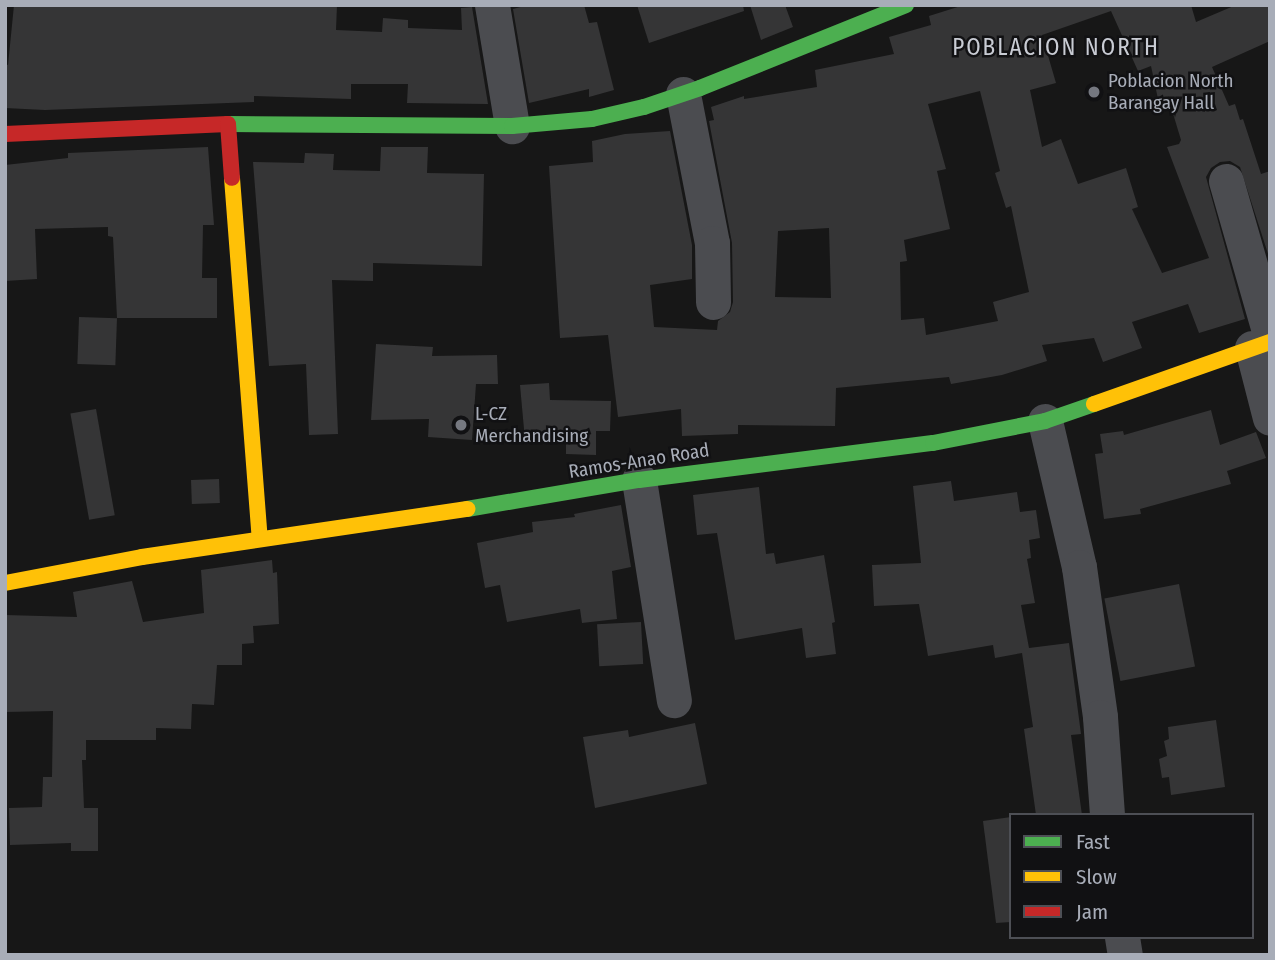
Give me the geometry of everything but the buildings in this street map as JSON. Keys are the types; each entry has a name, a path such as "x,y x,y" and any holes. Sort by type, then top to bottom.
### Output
{"street":[{"path":"492,5 513,126"},
{"path":"5,134 229,124 513,126 592,118 683,94 782,58 906,5"},
{"path":"683,94 712,243 713,302"},
{"path":"229,124 260,539"},
{"path":"1226,181 1264,341 1270,418"},
{"name":"Ramos-Anao Road","path":"5,583 260,539 565,494 639,480 933,443 1045,421 1264,341"},
{"path":"1045,421 1079,567 1100,717 1107,813"},
{"path":"639,480 674,700"}],"traffic: fast":[{"path":"228,124 512,126 592,119 644,107 700,88 906,5"},
{"path":"467,509 639,480 933,443 1045,421 1094,404"}],"traffic: slow":[{"path":"232,178 260,539"},
{"path":"1094,404 1270,342"},
{"path":"5,583 142,557 467,509"}],"traffic: jam":[{"path":"5,134 228,124 232,178"}],"place":[{"name":"Poblacion North Barangay Hall","path":"1094,92"},
{"name":"L-CZ Merchandising","path":"461,425"}],"district":[{"name":"POBLACION NORTH","path":"1056,47"}]}
